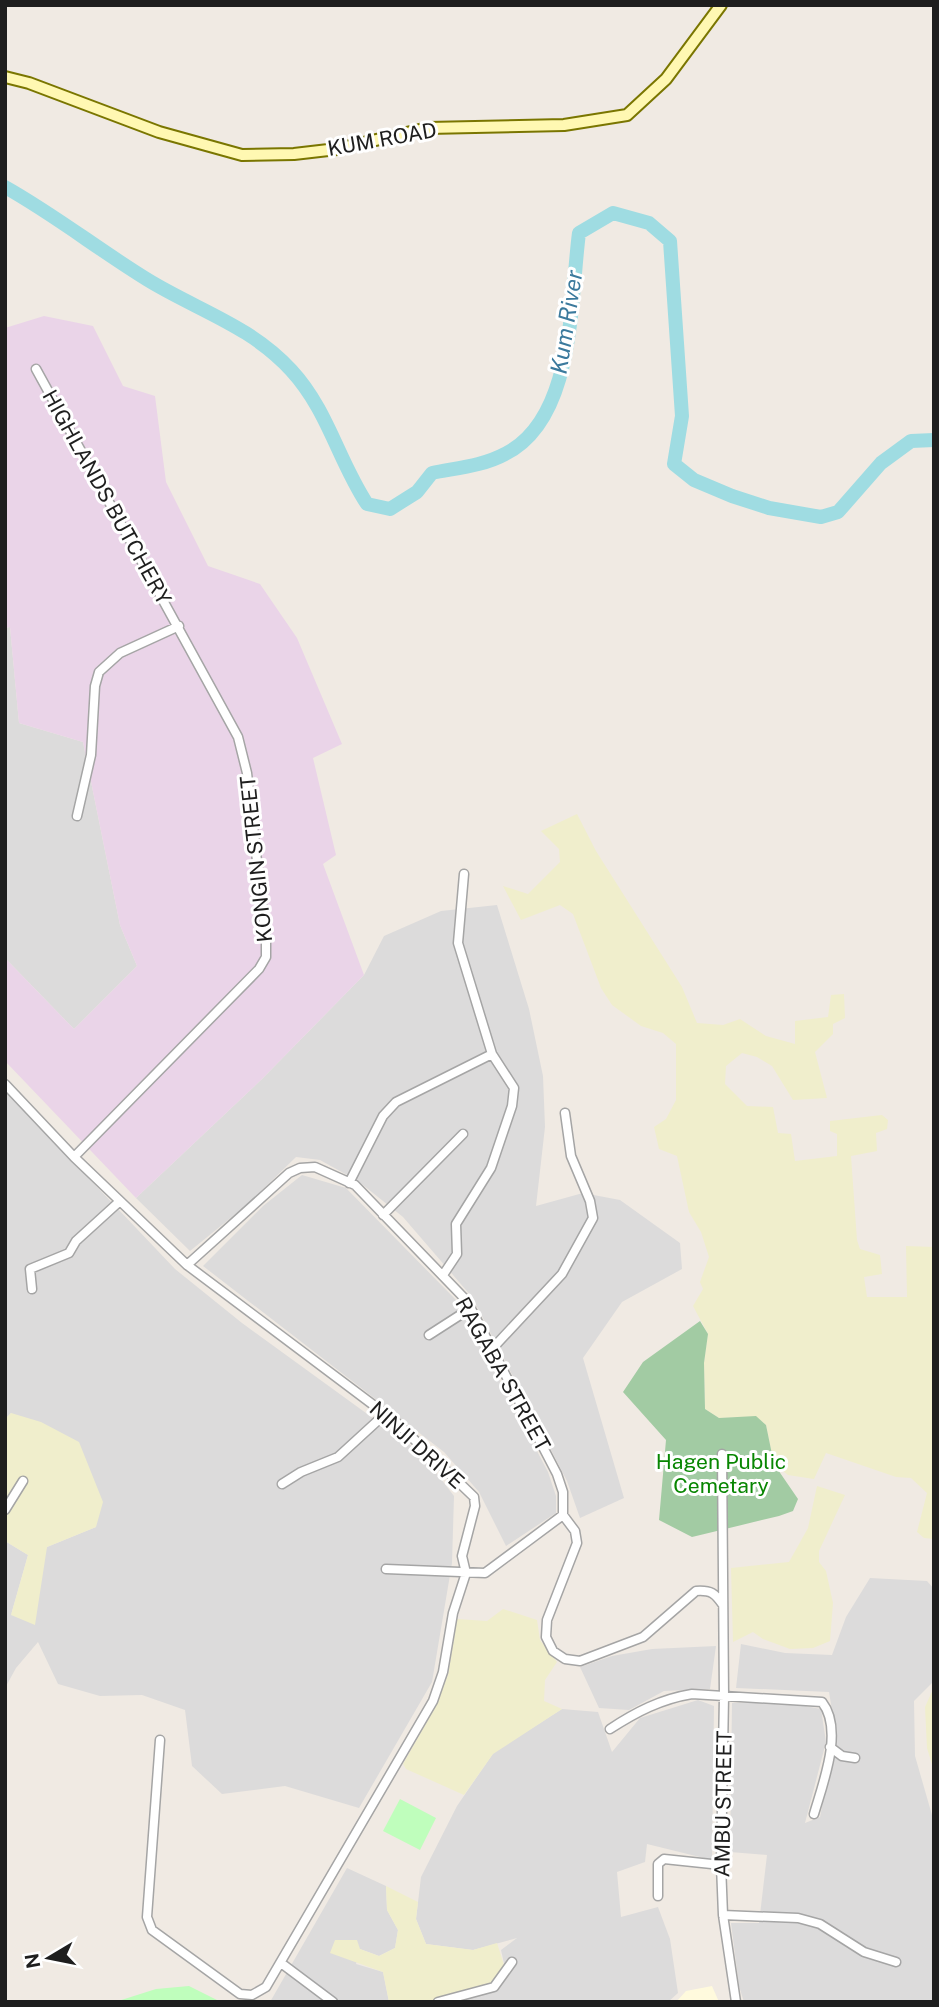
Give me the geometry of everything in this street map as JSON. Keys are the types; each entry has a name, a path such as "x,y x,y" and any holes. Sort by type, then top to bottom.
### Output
{"street":[{"name":"KUM ROAD","path":"5,77 29,83 159,132 242,155 294,154 337,149 428,128 564,125 627,114 666,79 721,5"},
{"name":"HIGHLANDS BUTCHERY","path":"36,369 179,626"},
{"path":"77,816 91,755 95,686 99,672 120,653 179,626"},
{"name":"KONGIN STREET","path":"74,1157 259,969 266,957 244,752 179,626"},
{"path":"443,1275 457,1254 456,1224 491,1168 512,1106 514,1088 509,1076 492,1054 458,943 464,874"},
{"path":"349,1182 383,1116 396,1101 492,1054"},
{"name":"NINJI DRIVE","path":"5,1084 74,1157 187,1265 385,1414 474,1497 475,1506 462,1556 466,1573 453,1613 443,1672 433,1701 281,1963 266,1987 252,1995 240,1994 152,1930 146,1917 160,1740"},
{"path":"492,1349 562,1274 593,1218 590,1201 571,1156 565,1113"},
{"path":"383,1214 463,1134"},
{"name":"RAGABA STREET","path":"187,1265 289,1173 300,1168 315,1167 349,1182 443,1275 471,1308 557,1474 563,1492 563,1515 575,1531 577,1544 547,1620 546,1637 553,1651 565,1659 580,1661 643,1637 656,1629 678,1604 696,1591 707,1590 715,1594 723,1605"},
{"path":"33,1289 30,1269 69,1252 76,1241 120,1201"},
{"path":"429,1335 471,1308"},
{"path":"282,1484 301,1472 338,1457 385,1414"},
{"name":"AMBU STREET","path":"722,1454 723,1915 736,2002"},
{"path":"5,1510 23,1481"},
{"path":"386,1569 418,1568 485,1573 563,1515"},
{"path":"610,1729 638,1712 672,1697 724,1696 822,1702 831,1722 830,1747 814,1814"},
{"path":"830,1747 842,1756 855,1758"},
{"path":"659,1896 658,1864 664,1859 722,1865"},
{"path":"723,1915 798,1918 820,1924 864,1952 896,1962"},
{"path":"438,2002 494,1987 512,1962"},
{"path":"281,1963 333,2002"}],"shaded area":[{"path":"44,316 93,326 123,386 155,396 166,482 208,566 260,584 297,638 342,744 313,758 336,855 323,864 364,975 262,1079 136,1198 5,1061 5,958 74,1029 137,966 120,925 83,742 19,723 10,627 5,628 5,328"},
{"path":"10,627 19,723 83,742 120,925 137,966 74,1029 5,958 5,628"},
{"path":"577,814 596,851 682,987 697,1023 723,1025 740,1019 766,1036 795,1044 795,1021 828,1017 831,995 844,994 845,1018 833,1024 833,1034 815,1052 827,1098 793,1100 772,1066 757,1057 742,1053 726,1066 725,1084 747,1106 773,1107 778,1133 791,1134 795,1161 837,1156 837,1134 830,1131 830,1121 882,1115 888,1120 887,1129 876,1133 877,1151 851,1156 857,1240 860,1249 880,1255 882,1274 864,1277 867,1297 907,1297 906,1246 934,1247 934,1539 924,1538 917,1532 927,1493 911,1478 896,1477 826,1453 814,1479 788,1475 774,1464 766,1425 756,1417 719,1418 705,1409 704,1363 708,1334 693,1306 703,1289 700,1282 709,1257 701,1232 689,1212 677,1156 659,1149 654,1127 666,1119 676,1100 676,1044 663,1033 641,1026 612,1005 601,988 573,914 560,905 521,920 503,886 528,894 560,862 559,849 541,831"},
{"path":"497,905 529,1009 543,1076 545,1127 536,1206 583,1193 620,1200 680,1243 682,1269 622,1302 583,1358 624,1498 580,1518 567,1481 472,1297 403,1217 358,1181 320,1160 296,1157 249,1203 190,1251 136,1198 262,1079 364,975 384,936 441,911"},
{"path":"5,1090 175,1269 242,1323 421,1453 454,1496 452,1563 432,1682 359,1808 285,1786 222,1794 192,1766 185,1710 142,1695 100,1696 58,1684 38,1642 16,1668 5,1688 5,1541 28,1555 11,1615 47,1547 96,1527 11,1413 5,1419"},
{"path":"302,1175 346,1188 459,1303 548,1472 556,1496 556,1513 506,1546 479,1492 444,1452 203,1266 263,1206"},
{"path":"11,1413 41,1422 79,1442 103,1502 96,1527 47,1547 35,1625 11,1615 28,1555 5,1541 5,1419"},
{"path":"817,1486 845,1495 819,1551 819,1562 826,1571 833,1603 830,1641 813,1648 790,1649 763,1639 753,1632 733,1642 731,1568 789,1562 808,1528"},
{"path":"870,1578 927,1581 934,1589 934,1681 914,1701 915,1756 934,1822 934,2002 744,2002 739,1986 731,1923 759,1923 767,1855 730,1852 732,1703 784,1702 821,1709 826,1742 805,1823 820,1817 836,1734 829,1692 736,1688 741,1644 785,1653 832,1655 846,1617"},
{"path":"503,1609 537,1620 540,1640 557,1662 545,1680 544,1701 562,1709 493,1754 464,1795 406,1769 403,1764 433,1711 448,1675 457,1619 487,1621"},
{"path":"716,1646 710,1689 664,1691 629,1710 599,1708 580,1667 612,1656 652,1649"},
{"path":"934,1687 934,1771 927,1748 925,1707"},
{"path":"698,1700 714,1706 712,1860 647,1844 645,1862 617,1872 621,1917 658,1907 670,1939 678,1993 668,2002 425,2002 489,1985 505,1968 501,1950 517,1938 473,1950 426,1944 416,1919 421,1877 457,1806 494,1752 562,1709 598,1712 612,1752 640,1718"},
{"path":"347,1868 386,1886 387,1910 398,1930 395,1948 379,1956 360,1949 356,1964 383,1972 389,2002 270,2002"},
{"path":"386,1886 418,1902 416,1919 426,1944 473,1950 497,1943 505,1968 489,1985 425,2002 389,2002 383,1972 330,1953 335,1940 357,1940 360,1949 379,1956 395,1948 398,1930 387,1910"},
{"path":"712,1986 719,2002 676,2002 686,1991"}],"green space":[{"name":"Hagen Public Cemetary","path":"700,1321 708,1334 704,1363 705,1409 719,1418 756,1416 766,1425 774,1464 798,1499 793,1511 692,1537 659,1520 666,1440 623,1392 643,1362"},
{"path":"400,1799 436,1818 420,1850 383,1831"},
{"path":"189,1986 221,2002 115,2002 156,1989"}],"waterway":[{"name":"Kum River","path":"5,187 148,280 241,330 275,355 304,385 324,418 367,504 390,509 417,492 432,473 497,458 528,437 545,414 557,387 565,356 579,233 613,213 649,223 670,241 682,416 674,464 694,480 769,508 821,517 838,512 881,463 911,441 934,440"}]}
